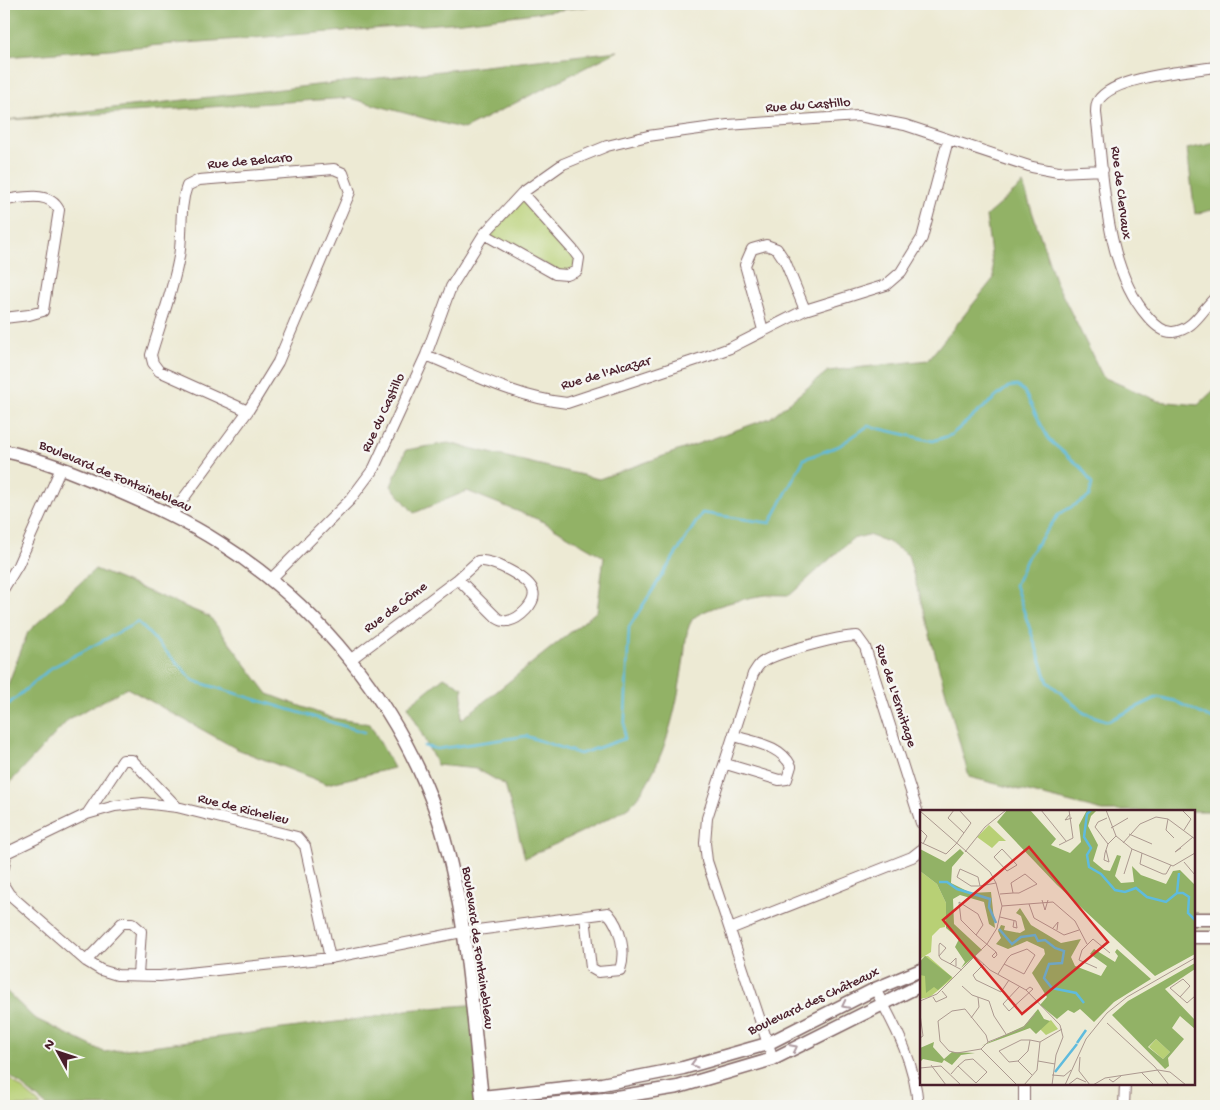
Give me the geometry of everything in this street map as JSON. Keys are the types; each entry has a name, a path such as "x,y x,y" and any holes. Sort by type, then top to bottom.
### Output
{"street":[{"name":"Rue de Clervaux","path":"1216,67 1152,75 1105,94 1098,102 1096,113 1113,246 1128,289 1156,327 1171,333 1183,330 1194,322 1216,297"},
{"name":"Rue du Castillo","path":"271,579 350,500 374,468 426,355 451,287 484,234 522,193 563,164 607,146 648,136 728,125 858,116 905,124 1032,167 1058,172 1103,170"},
{"name":"Rue de l'Alcazar","path":"426,355 517,392 544,401 567,403 722,351 805,310 886,285 901,272 922,238 948,140"},
{"name":"Rue de Belcaro","path":"172,514 248,412 278,362 350,192 343,173 334,169 200,180 187,186 183,197 182,238 178,263 151,355 153,363 159,371 248,412"},
{"path":"484,234 556,274 567,275 576,271 578,258 573,250 522,193"},
{"path":"4,200 45,196 54,201 59,210 43,312 29,316 4,318"},
{"path":"763,330 745,265 752,249 766,245 777,249 785,260 805,310"},
{"name":"Boulevard de Fontainebleau","path":"4,451 61,468 172,514 220,543 271,579 311,617 350,660 381,702 410,754 436,811 450,863 462,932 483,1101"},
{"path":"4,588 18,565 61,468"},
{"name":"Rue de Côme","path":"350,660 458,579 478,561 486,559 494,562 528,583 532,588 533,599 518,616 508,621 503,621 497,618 458,579"},
{"name":"Rue de L'Ermitage","path":"772,1059 707,861 705,842 707,818 754,674 760,664 776,656 844,636 857,636 865,646 920,820"},
{"path":"726,764 778,780 787,779 791,766 785,756 775,749 735,736"},
{"name":"Rue de Richelieu","path":"87,814 123,760 132,760 177,807"},
{"name":"Rue de Richelieu","path":"4,867 5,854 87,814 116,806 143,803 177,807 297,837 305,846 330,958"},
{"path":"730,930 912,856 920,851"},
{"path":"5,891 86,961 101,970 117,975 160,976 330,958 462,932 608,913 615,922 624,956 620,970 598,972 591,968 585,917"},
{"path":"1195,919 1216,919"},
{"path":"86,961 122,924 132,923 141,931 138,975"},
{"path":"1195,937 1216,937"},
{"name":"Boulevard des Châteaux","path":"483,1101 602,1084 683,1068 767,1044 875,989 920,970"},
{"path":"526,1106 604,1102 678,1086 772,1059 920,985"},
{"path":"875,989 906,1049 916,1081 918,1106"},
{"path":"602,1084 604,1102"},
{"path":"1024,1085 1024,1106"},
{"path":"1124,1106 1125,1085"}],"green space":[{"path":"4,4 608,4 462,22 4,57"},
{"path":"618,51 464,129 349,98 7,120"},
{"path":"1216,143 1216,209 1195,214 1187,149"},
{"path":"1023,184 1055,280 1103,377 1158,401 1198,405 1216,388 1216,811 1099,810 969,777 908,555 888,542 868,535 852,539 790,595 767,595 744,599 713,608 696,616 689,625 677,700 668,735 655,769 636,800 602,822 525,858 505,785 477,769 437,765 408,706 444,677 463,688 461,720 597,611 604,557 542,521 467,491 414,513 391,486 406,450 448,443 599,479 770,418 828,371 928,360 994,278 986,216"},
{"path":"522,193 573,250 577,271 567,275 484,234"},
{"path":"95,569 210,617 268,694 332,718 370,724 394,768 327,784 237,749 127,688 69,719 4,789 4,695 28,632"},
{"path":"4,989 34,1018 104,1052 375,1017 406,1010 480,1004 486,1106 47,1106 4,1071"},
{"path":"4,1074 38,1102 41,1106 4,1106"}],"waterway":[{"path":"424,746 437,749 526,736 580,754 624,739 629,627 702,513 770,523 804,459 839,446 868,426 933,441 951,435 1008,387 1017,386 1024,391 1049,440 1082,468 1092,484 1089,497 1059,514 1028,556 1015,585 1048,682 1084,713 1108,721 1158,697 1175,701 1212,719 1216,715"},
{"path":"4,708 51,668 138,622 194,681 364,732"}]}
